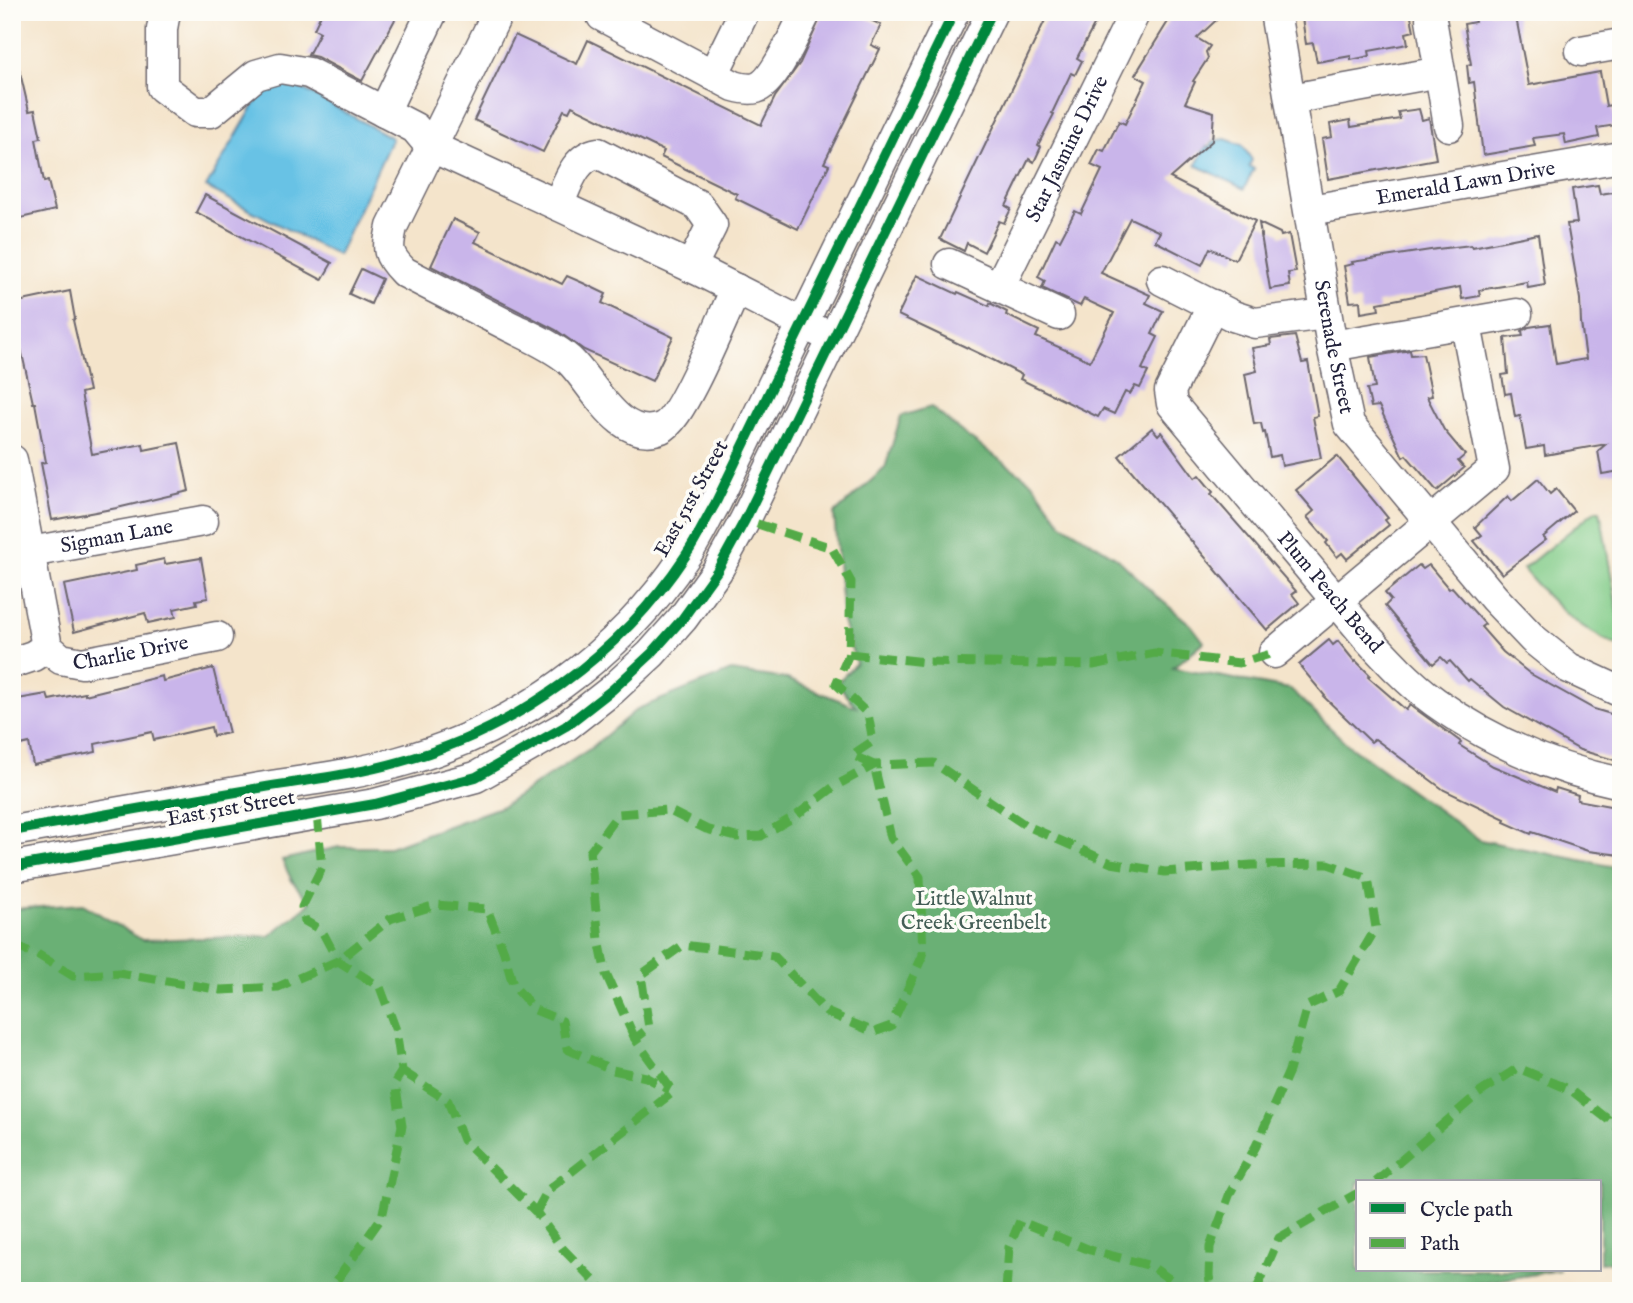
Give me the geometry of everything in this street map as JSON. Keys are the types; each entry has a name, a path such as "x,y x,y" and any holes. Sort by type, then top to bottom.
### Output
{"street":[{"path":"165,12 162,29 162,87 195,112 211,112 256,75 280,68 309,73 415,128 430,146 691,267 832,339"},
{"path":"384,112 432,12"},
{"path":"498,12 392,227 388,247 392,260 404,272 553,349 580,372 606,407 631,426 647,431 664,428 682,405 736,289"},
{"path":"713,75 744,12"},
{"path":"600,13 734,86 747,89 759,88 771,77 806,12"},
{"name":"East 51st Street","path":"12,831 399,763 462,740 501,722 545,696 587,664 626,629 656,595 686,555 715,504 954,12"},
{"name":"East 51st Street","path":"12,867 375,804 476,777 566,726 612,690 651,654 684,618 717,571 745,520 992,12"},
{"name":"Star Jasmine Drive","path":"999,287 1135,12"},
{"name":"Serenade Street","path":"1275,12 1326,313 1349,424 1494,598 1533,639 1569,668 1621,692"},
{"path":"1431,19 1449,125"},
{"path":"1581,51 1621,44"},
{"path":"1291,99 1440,72"},
{"path":"558,205 578,163 589,154 598,153 698,205 705,213 712,225 691,267"},
{"name":"Emerald Lawn Drive","path":"1310,210 1621,157"},
{"path":"949,264 1059,315"},
{"path":"1162,280 1255,324 1326,313"},
{"name":"Plum Peach Bend","path":"1213,306 1170,391 1172,404 1336,600 1396,669 1434,702 1544,762 1621,783"},
{"path":"1332,346 1466,325 1517,314"},
{"path":"1274,653 1494,469 1466,325"},
{"path":"12,460 47,647 33,656 12,663"},
{"name":"Sigman Lane","path":"30,552 203,521"},
{"name":"Charlie Drive","path":"47,647 61,659 82,663 217,637"}],"green space":[{"name":"Little Walnut Creek Greenbelt","path":"931,407 1033,483 1061,523 1117,558 1191,625 1204,642 1173,668 1290,689 1347,744 1480,840 1621,868 1621,1260 1602,1263 1602,1180 1356,1180 1356,1272 1548,1272 1430,1291 12,1291 12,909 83,904 142,940 269,936 310,903 292,881 282,860 339,847 390,847 503,806 591,748 637,709 731,671 787,679 856,707 837,683 856,663 843,622 834,514 885,468 901,416"},
{"path":"1596,510 1600,510 1621,632 1621,643 1618,646 1566,614 1523,569"}],"water":[{"path":"285,79 392,138 338,256 206,187 267,83"},
{"path":"1225,139 1242,145 1252,160 1249,166 1254,169 1244,189 1196,165 1206,146 1210,148 1214,141"}],"building":[{"path":"322,12 399,12 362,81 317,57 308,55 320,32 314,29"},
{"path":"823,12 854,12 881,25 871,45 880,49 824,163 829,165 798,229 735,198 737,194 661,157 664,151 572,106 569,112 564,110 543,152 474,120 515,35 577,64 588,40 761,125 775,97 800,63"},
{"path":"1049,12 1087,12 1098,18 1077,58 1082,61 1075,75 1071,73 1052,113 1054,114 1038,145 1041,147 1034,162 1029,159 1006,206 1011,209 1004,223 999,221 984,252 967,243 964,251 940,239"},
{"path":"1174,12 1225,12 1197,38 1210,46 1206,52 1208,58 1193,81 1195,82 1185,103 1214,112 1212,141 1170,178 1255,221 1235,260 1210,248 1202,265 1155,241 1160,232 1130,218 1101,273 1150,295 1146,303 1163,311 1152,334 1158,337 1142,369 1148,372 1140,388 1135,386 1130,394 1125,392 1114,414 1103,409 1098,417 1020,379 1022,375 993,360 898,315 917,275 957,294 958,292 989,306 990,303 1007,312 1006,315 1039,331 1036,337 1090,361 1114,313 1084,299 1080,306 1042,288 1045,281 1038,277 1056,238 1060,240 1075,211 1081,214 1102,170 1091,165 1099,149 1104,151 1119,121 1125,124 1146,81 1135,75"},
{"path":"1332,12 1410,12 1414,31 1406,33 1408,44 1369,51 1370,56 1351,60 1351,56 1317,62 1313,43 1306,44 1302,18"},
{"path":"1473,12 1515,12 1529,85 1600,72 1606,106 1612,105 1616,125 1597,128 1599,137 1566,144 1564,134 1533,138 1535,146 1483,155 1474,82 1469,83 1467,65 1471,64 1464,24 1475,22"},
{"path":"19,68 29,111 35,110 41,138 36,139 44,182 48,181 55,210 12,220 12,69"},
{"path":"1419,109 1422,120 1429,118 1436,159 1328,179 1322,139 1332,137 1330,124 1350,120 1351,127 1400,119 1398,112"},
{"path":"1598,185 1600,194 1619,191 1621,204 1621,471 1602,474 1598,451 1606,444 1545,455 1544,446 1526,449 1520,416 1515,417 1511,393 1505,394 1502,375 1508,374 1505,338 1523,336 1522,331 1529,327 1550,324 1556,364 1586,359 1580,299 1567,224 1577,223 1572,189"},
{"path":"205,195 332,263 322,280 196,212"},
{"path":"453,219 480,232 475,242 562,284 567,276 606,294 602,303 673,337 652,381 584,350 556,330 431,266"},
{"path":"1259,223 1281,236 1289,234 1296,272 1288,273 1290,286 1270,289"},
{"path":"1538,234 1545,285 1528,288 1527,282 1479,290 1480,296 1462,299 1460,287 1378,303 1379,310 1361,313 1360,301 1350,302 1344,266 1353,264 1352,262 1437,249 1472,247"},
{"path":"361,269 382,279 371,304 349,294"},
{"path":"70,291 73,320 89,391 81,393 92,454 143,444 144,450 179,443 189,491 52,520 41,463 46,462 13,303"},
{"path":"1295,336 1302,363 1308,362 1318,416 1313,417 1321,458 1282,466 1280,455 1270,457 1261,423 1254,424 1245,374 1257,371 1252,348 1271,345 1270,339"},
{"path":"1410,350 1411,355 1423,354 1432,396 1427,397 1444,430 1465,455 1458,461 1464,468 1437,491 1406,455 1403,457 1379,406 1371,407 1367,389 1375,388 1370,357"},
{"path":"1152,428 1158,435 1161,432 1195,478 1199,475 1213,492 1211,494 1296,591 1292,594 1299,603 1267,630 1119,456"},
{"path":"1337,456 1388,518 1385,520 1389,525 1347,559 1342,553 1337,557 1326,543 1328,541 1307,517 1314,511 1296,490"},
{"path":"1538,479 1550,494 1556,489 1574,511 1543,537 1546,540 1502,574 1474,541 1482,535 1475,527 1508,496 1512,501"},
{"path":"201,558 208,598 196,600 197,604 174,609 176,617 148,623 145,613 74,632 64,585 137,570 136,565 164,559 165,564"},
{"path":"1419,565 1423,569 1429,565 1449,589 1452,587 1485,624 1481,627 1503,652 1529,673 1594,709 1621,717 1621,762 1580,750 1504,707 1470,679 1468,681 1450,661 1447,663 1441,657 1433,664 1385,606 1391,600 1385,593"},
{"path":"1329,640 1333,645 1338,641 1370,675 1368,677 1406,710 1410,705 1461,742 1459,745 1493,766 1555,792 1556,788 1578,795 1577,800 1621,808 1621,855 1588,851 1532,832 1531,834 1504,822 1505,819 1444,790 1375,739 1371,742 1324,697 1299,665"},
{"path":"213,668 229,733 213,736 211,727 154,740 152,732 95,744 96,752 33,765 29,743 12,747 12,700 47,694 49,700 85,695 162,676 163,681"}],"marked path":[{"path":"536,1212 548,1190 673,1092 635,1039 649,1028 641,975 683,945 774,956 826,1012 874,1032 891,1026 923,955 920,877 891,838 874,765 852,755 873,741 868,714 836,684 849,654 851,582 832,548 745,520"},
{"path":"849,654 926,662 1093,665 1155,653 1239,663 1274,653"},
{"path":"635,1039 606,974 599,940 590,852 618,814 668,810 706,829 736,837 761,836 797,815 835,786 874,765 934,763 1025,825 1111,863 1165,872 1252,865 1328,864 1368,878 1376,928 1339,991 1307,1006 1289,1071 1256,1146 1230,1193 1210,1247 1209,1276 1212,1291"},
{"path":"317,814 322,867 302,907 305,921 322,931 338,961 380,987 396,1030 402,1071 395,1082 402,1126 382,1217 329,1291"},
{"path":"12,949 16,947 37,954 73,976 119,973 221,990 278,987 338,961 390,919 436,905 487,909 504,952 513,985 535,1010 562,1021 567,1049 613,1070 646,1077 670,1090"},
{"path":"1378,1180 1478,1094 1518,1068 1571,1090 1621,1130"},
{"path":"402,1071 448,1101 463,1140 536,1212 563,1249 604,1291"},
{"path":"1256,1291 1279,1238 1356,1194"},
{"path":"1006,1291 1009,1247 1020,1221 1090,1250 1151,1266 1186,1291"}],"cycle path":[{"path":"12,831 343,775 399,762 484,731 561,684 597,656 630,625 659,591 686,555 715,504 954,12"},
{"path":"12,867 375,804 476,777 566,726 612,690 651,654 683,618 717,571 745,520 992,12"}]}
